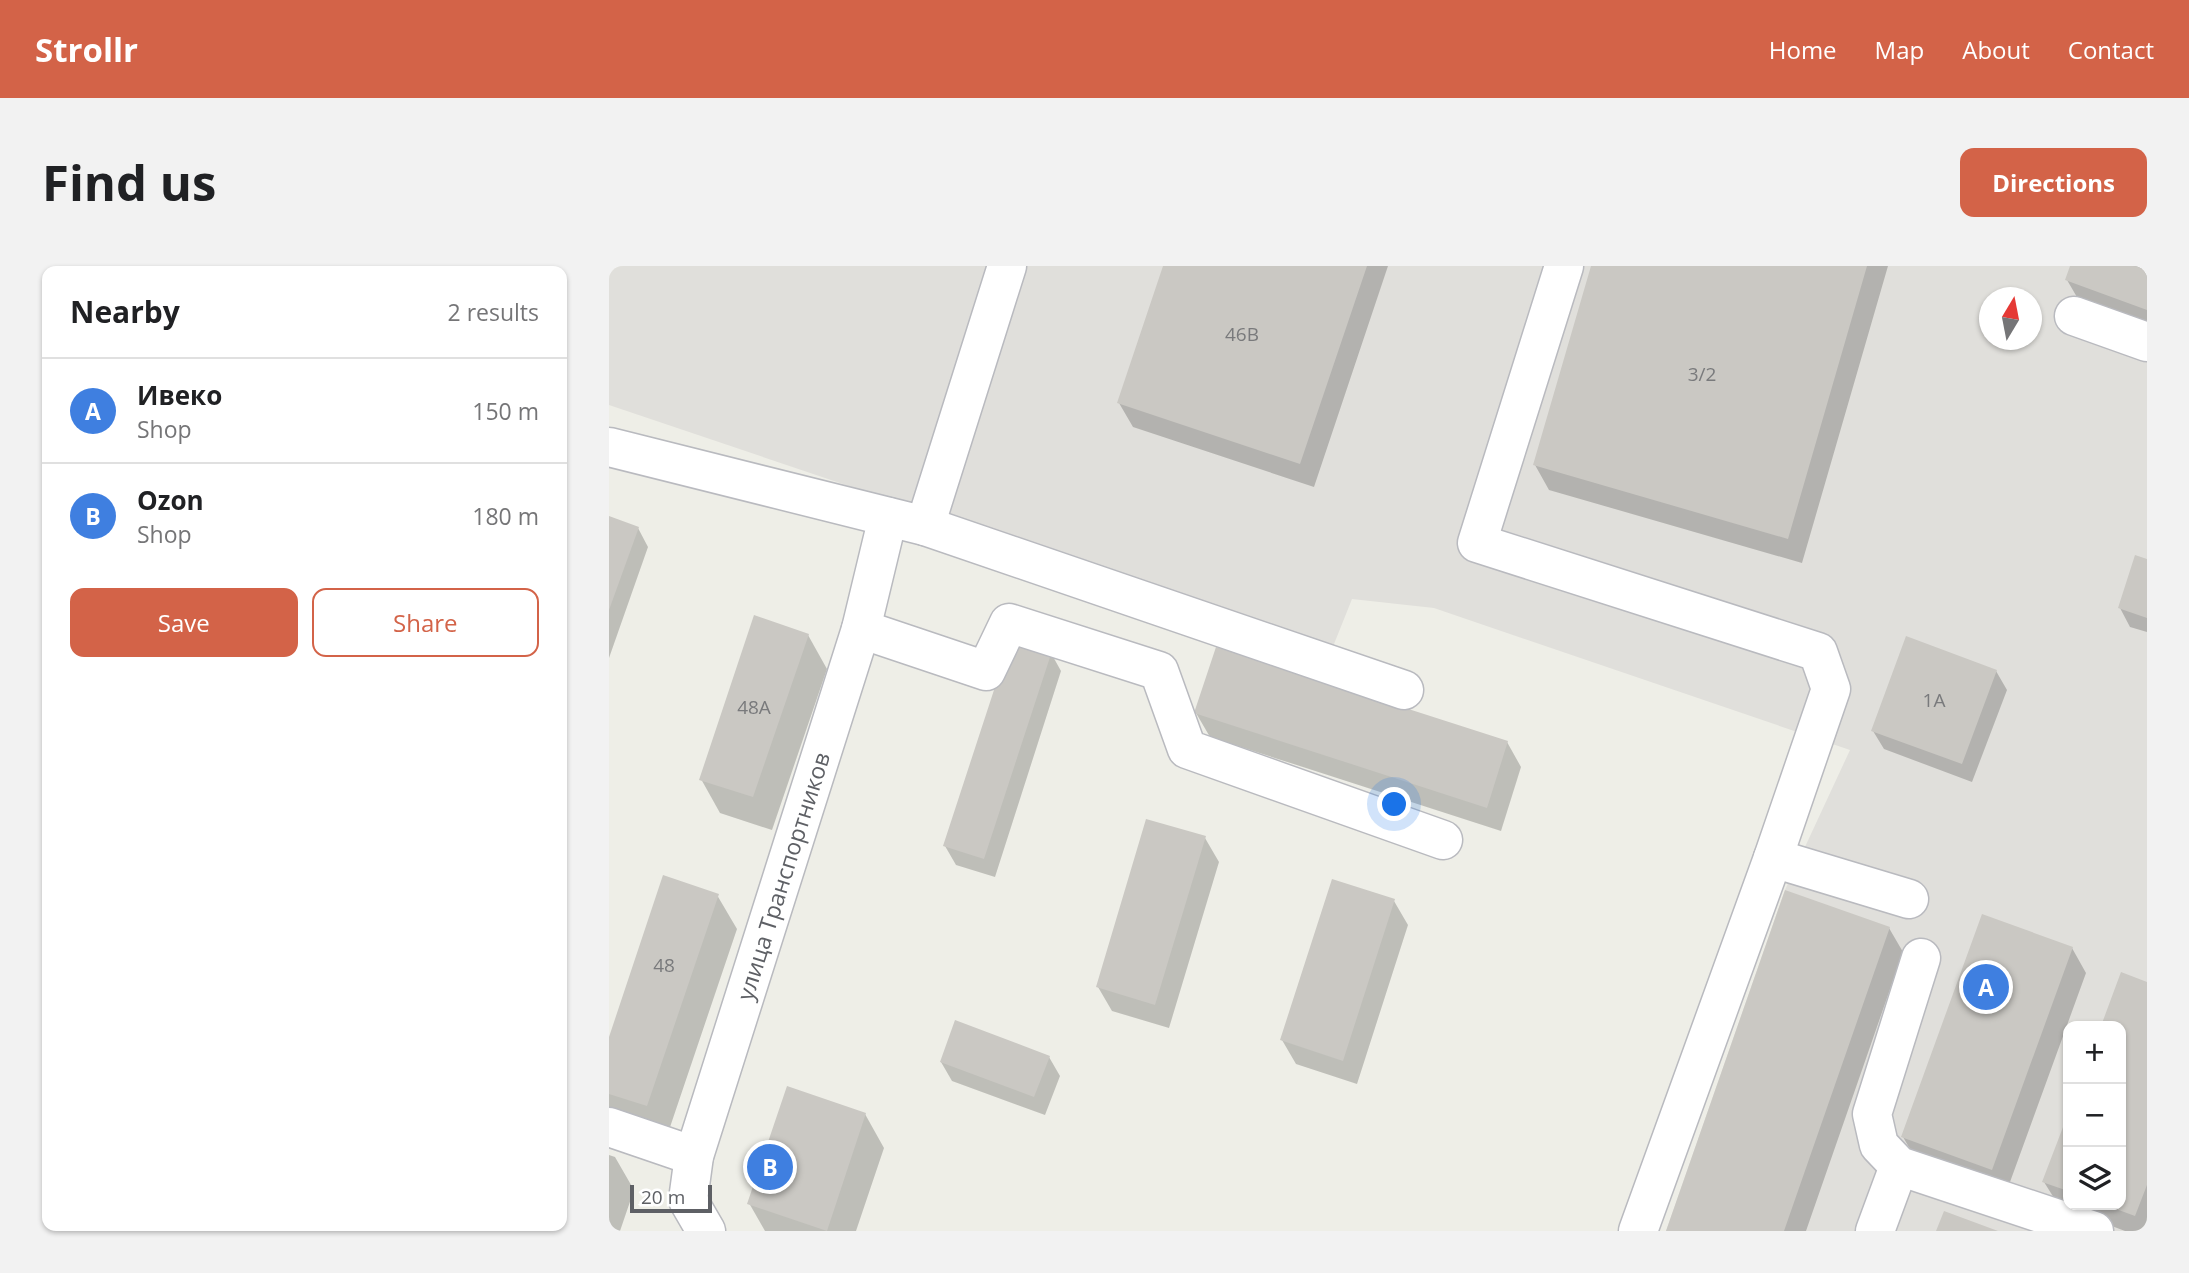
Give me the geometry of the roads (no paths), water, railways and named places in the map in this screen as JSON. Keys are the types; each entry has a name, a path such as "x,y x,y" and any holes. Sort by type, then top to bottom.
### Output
{"street":[{"name":"улица Транспортников","path":"706,1231 688,1200 694,1156 861,629 1007,266"},
{"path":"1564,266 1477,543 1818,652 1831,689 1638,1231"},
{"path":"2074,316 2147,342"},
{"path":"609,447 906,522 1404,690"},
{"path":"861,629 986,671 1009,623 1159,671 1187,749 1443,840"},
{"path":"1773,858 1909,899"},
{"path":"1921,958 1872,1114 1879,1145 1899,1166 2094,1231"},
{"path":"609,1127 694,1156"},
{"path":"1875,1231 1899,1166"}],"place":[{"name":"Ивеко","path":"1986,987"},
{"name":"Ozon","path":"770,1167"}]}
